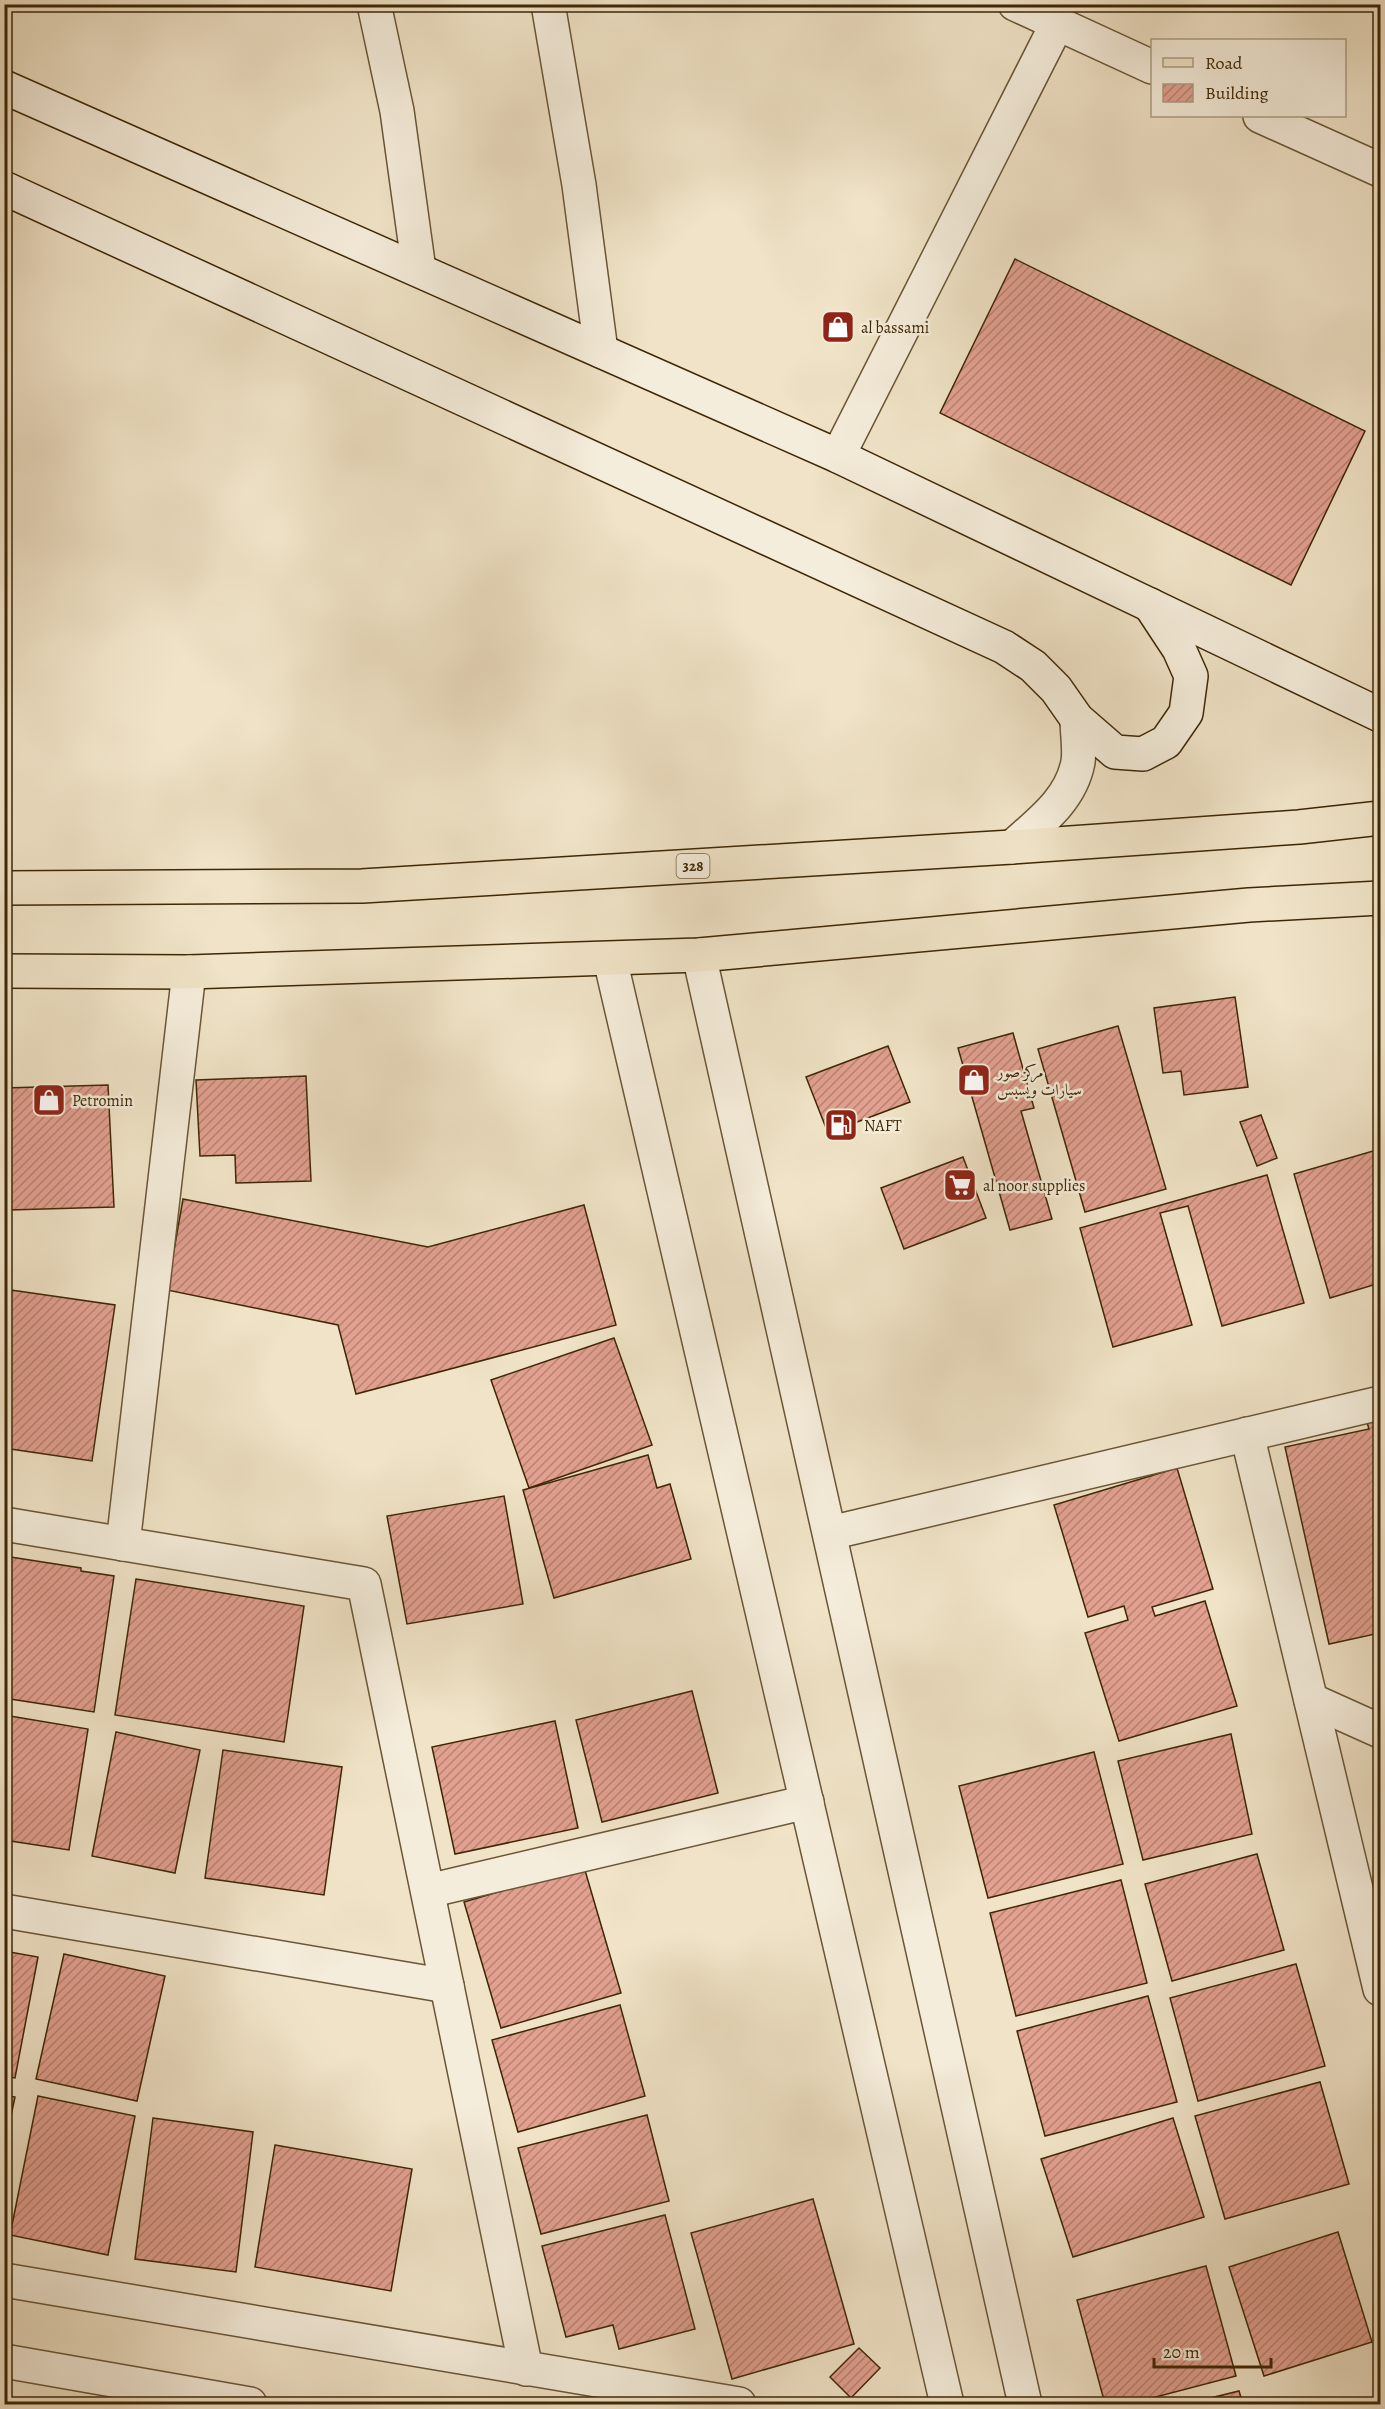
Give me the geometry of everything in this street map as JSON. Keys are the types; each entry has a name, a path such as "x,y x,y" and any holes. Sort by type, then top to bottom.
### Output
{"main road":[{"name":"328","path":"4,888 362,886 1012,847 1299,827 1380,818"},
{"path":"4,971 189,972 699,955 1249,905 1380,898"}],"street":[{"path":"374,4 397,111 419,270"},
{"path":"548,4 579,184 601,351"},
{"path":"1015,4 1151,67"},
{"path":"838,456 1057,24"},
{"path":"4,87 838,456 1380,715"},
{"path":"1262,117 1380,170"},
{"path":"4,188 1004,647 1034,666 1056,690 1077,719 1114,752 1143,754 1166,742 1186,713 1191,676 1179,649 1150,605"},
{"path":"1347,699 1380,702"},
{"path":"1012,847 1046,818 1064,797 1078,763 1077,719"},
{"path":"699,955 1025,2404"},
{"path":"610,959 947,2404"},
{"path":"123,1544 189,972"},
{"path":"830,1533 1380,1402"},
{"path":"1247,1434 1380,1989"},
{"path":"4,1524 364,1584 526,2369"},
{"path":"1311,1700 1380,1731"},
{"path":"428,1891 807,1802"},
{"path":"4,1911 447,1986"},
{"path":"4,2280 739,2404"},
{"path":"4,2361 250,2404"}],"building":[{"path":"1015,259 1365,431 1291,585 940,413"},
{"path":"1235,997 1248,1087 1184,1095 1181,1071 1163,1073 1154,1008"},
{"path":"1118,1026 1166,1189 1085,1212 1038,1049"},
{"path":"1013,1033 1034,1108 1021,1111 1052,1219 1010,1230 958,1048"},
{"path":"888,1046 910,1102 828,1133 806,1077"},
{"path":"306,1076 311,1181 236,1183 235,1155 200,1156 196,1080"},
{"path":"108,1085 114,1207 9,1210 4,1088"},
{"path":"1261,1115 1277,1158 1257,1166 1240,1122"},
{"path":"1380,1149 1380,1283 1330,1298 1294,1174"},
{"path":"963,1157 986,1218 904,1249 881,1188"},
{"path":"1267,1175 1304,1303 1222,1326 1188,1206 1160,1213 1192,1325 1113,1347 1080,1228"},
{"path":"183,1199 428,1247 584,1205 616,1325 356,1394 338,1325 167,1290"},
{"path":"4,1289 115,1305 92,1461 4,1448"},
{"path":"614,1338 652,1445 529,1488 491,1380"},
{"path":"1380,1416 1380,1633 1329,1644 1285,1447 1369,1429 1366,1419"},
{"path":"648,1455 657,1488 670,1484 691,1559 554,1598 523,1490"},
{"path":"1177,1468 1213,1589 1152,1607 1155,1616 1205,1601 1237,1706 1119,1741 1085,1633 1128,1620 1124,1606 1088,1617 1054,1505"},
{"path":"504,1496 523,1604 407,1624 387,1516"},
{"path":"4,1556 81,1568 81,1571 114,1576 94,1712 4,1698"},
{"path":"136,1579 304,1606 284,1742 115,1715"},
{"path":"692,1691 718,1793 602,1822 576,1720"},
{"path":"4,1715 88,1729 69,1850 4,1840"},
{"path":"555,1721 578,1828 455,1854 432,1747"},
{"path":"116,1732 200,1750 175,1873 92,1856"},
{"path":"1231,1734 1252,1834 1143,1860 1118,1761"},
{"path":"223,1750 342,1767 324,1895 205,1878"},
{"path":"1094,1752 1123,1864 988,1898 959,1786"},
{"path":"1257,1854 1284,1950 1172,1981 1145,1884"},
{"path":"584,1867 621,1993 501,2028 464,1902"},
{"path":"1121,1880 1147,1983 1016,2016 990,1913"},
{"path":"4,1951 38,1957 15,2078 4,2076"},
{"path":"64,1954 165,1976 137,2101 36,2079"},
{"path":"1296,1964 1325,2066 1198,2101 1170,1998"},
{"path":"1148,1996 1177,2102 1045,2136 1017,2031"},
{"path":"620,2005 645,2096 518,2132 492,2040"},
{"path":"1320,2082 1349,2184 1225,2219 1195,2116"},
{"path":"4,2095 15,2097 4,2149"},
{"path":"38,2096 135,2116 108,2255 10,2235"},
{"path":"647,2115 669,2201 541,2234 518,2148"},
{"path":"153,2118 253,2132 236,2272 135,2259"},
{"path":"1173,2118 1204,2217 1073,2257 1041,2159"},
{"path":"275,2145 412,2169 391,2291 255,2267"},
{"path":"813,2199 854,2344 732,2379 691,2233"},
{"path":"665,2215 695,2329 619,2349 613,2325 566,2337 542,2246"},
{"path":"1338,2232 1372,2342 1264,2376 1229,2267"},
{"path":"1206,2266 1236,2376 1129,2404 1105,2404 1077,2300"},
{"path":"859,2348 880,2368 851,2398 830,2377"},
{"path":"1239,2391 1243,2404 1186,2404"}],"place":[{"name":"al bassami","path":"838,327"},
{"name":"مركز صور سيارات ويسبس","path":"974,1080"},
{"name":"Petromin","path":"49,1100"},
{"name":"NAFT","path":"841,1125"},
{"name":"al noor supplies","path":"960,1185"}]}
